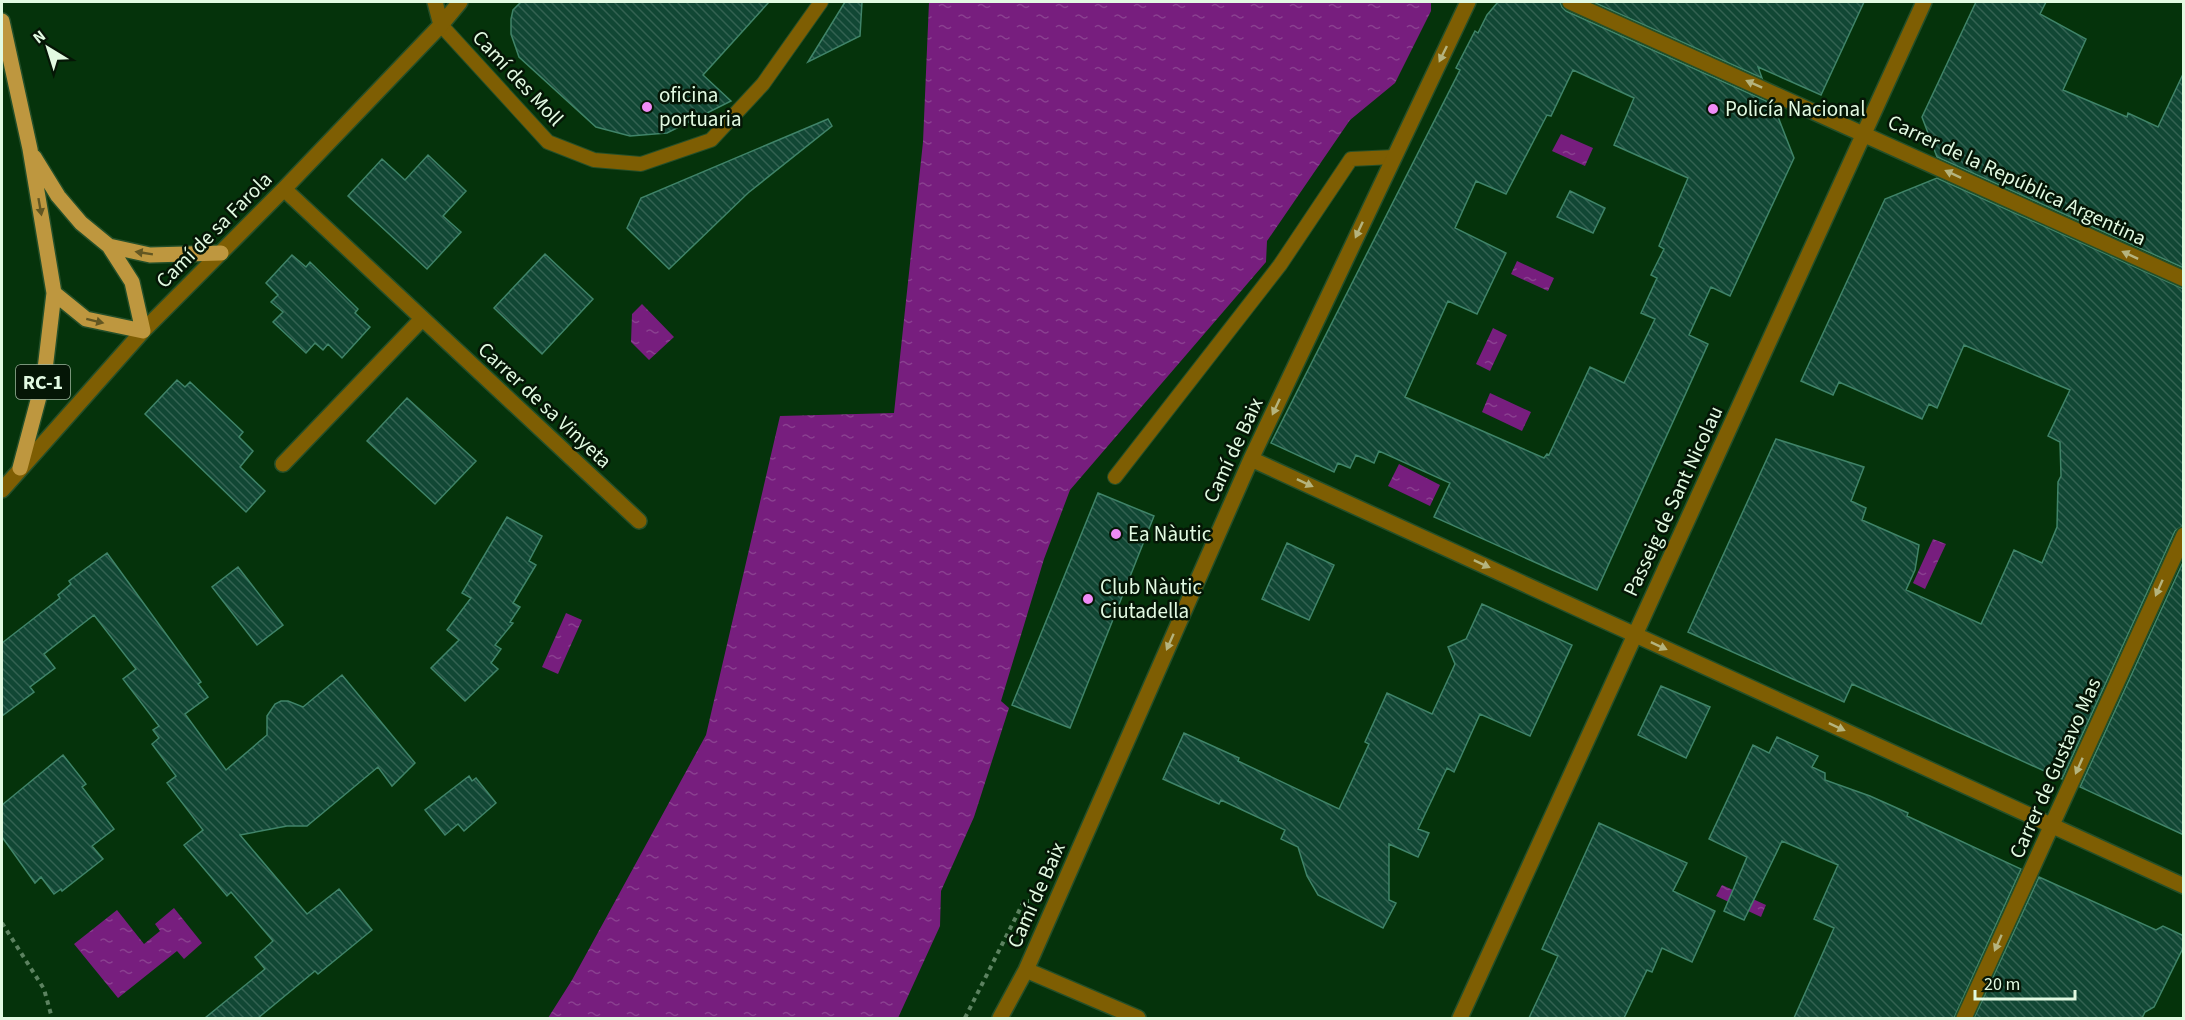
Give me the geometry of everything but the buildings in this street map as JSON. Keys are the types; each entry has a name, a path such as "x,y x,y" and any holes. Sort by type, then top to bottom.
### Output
{"main road":[{"name":"RC-1","path":"2,21 30,149 54,293 44,378 20,468"},
{"name":"RC-1","path":"30,149 58,196 81,223 110,246 132,282 143,330"},
{"name":"RC-1","path":"110,246 150,255 221,253"},
{"path":"54,293 86,320 143,330"}],"street":[{"path":"435,2 441,25"},
{"name":"Camí de sa Farola","path":"2,490 143,330 284,189 441,25 460,2"},
{"name":"Camí de Baix","path":"1000,1018 1026,970 1251,459 1468,2"},
{"name":"Carrer de la República Argentina","path":"1570,2 2184,279"},
{"name":"Passeig de Sant Nicolau","path":"1460,1018 1924,2"},
{"name":"Carrer de sa Vinyeta","path":"284,189 639,521"},
{"path":"283,464 422,319"},
{"path":"1251,459 2184,886"},
{"name":"Carrer de Gustavo Mas","path":"1964,1018 2184,535"},
{"path":"1026,970 1138,1018"}],"lane":[{"name":"Camí des Moll","path":"441,25 548,142 594,160 641,165 711,140 763,84 821,2"},
{"path":"1115,477 1280,265 1352,159 1394,157"}],"path":[{"path":"965,1018 1024,901 1056,900"},
{"path":"2,923 44,989 52,1018"}],"water":[{"path":"929,2 1431,2 1431,11 1395,83 1350,120 1267,241 1266,262 1070,490 1044,559 1001,701 1009,708 974,817 941,891 940,926 898,1018 548,1018 572,980 706,735 780,416 894,413 923,142"},
{"path":"1561,134 1593,148 1585,166 1552,151"},
{"path":"1517,261 1554,278 1548,291 1511,274"},
{"path":"642,304 674,337 649,360 631,342 632,314"},
{"path":"1493,328 1507,335 1490,371 1476,364"},
{"path":"1490,393 1531,412 1522,431 1482,412"},
{"path":"1399,464 1440,485 1430,506 1388,486"},
{"path":"1933,539 1946,544 1925,589 1913,583"},
{"path":"566,613 582,620 558,674 542,667"},
{"path":"1722,885 1766,905 1761,917 1716,896"},
{"path":"174,908 202,943 184,959 177,951 118,998 74,944 117,910 144,944 160,931 155,924"}],"place":[{"name":"oficina portuaria","path":"647,107"},
{"name":"Policía Nacional","path":"1713,109"},
{"name":"Ea Nàutic","path":"1116,534"},
{"name":"Club Nàutic Ciutadella","path":"1088,599"}]}
